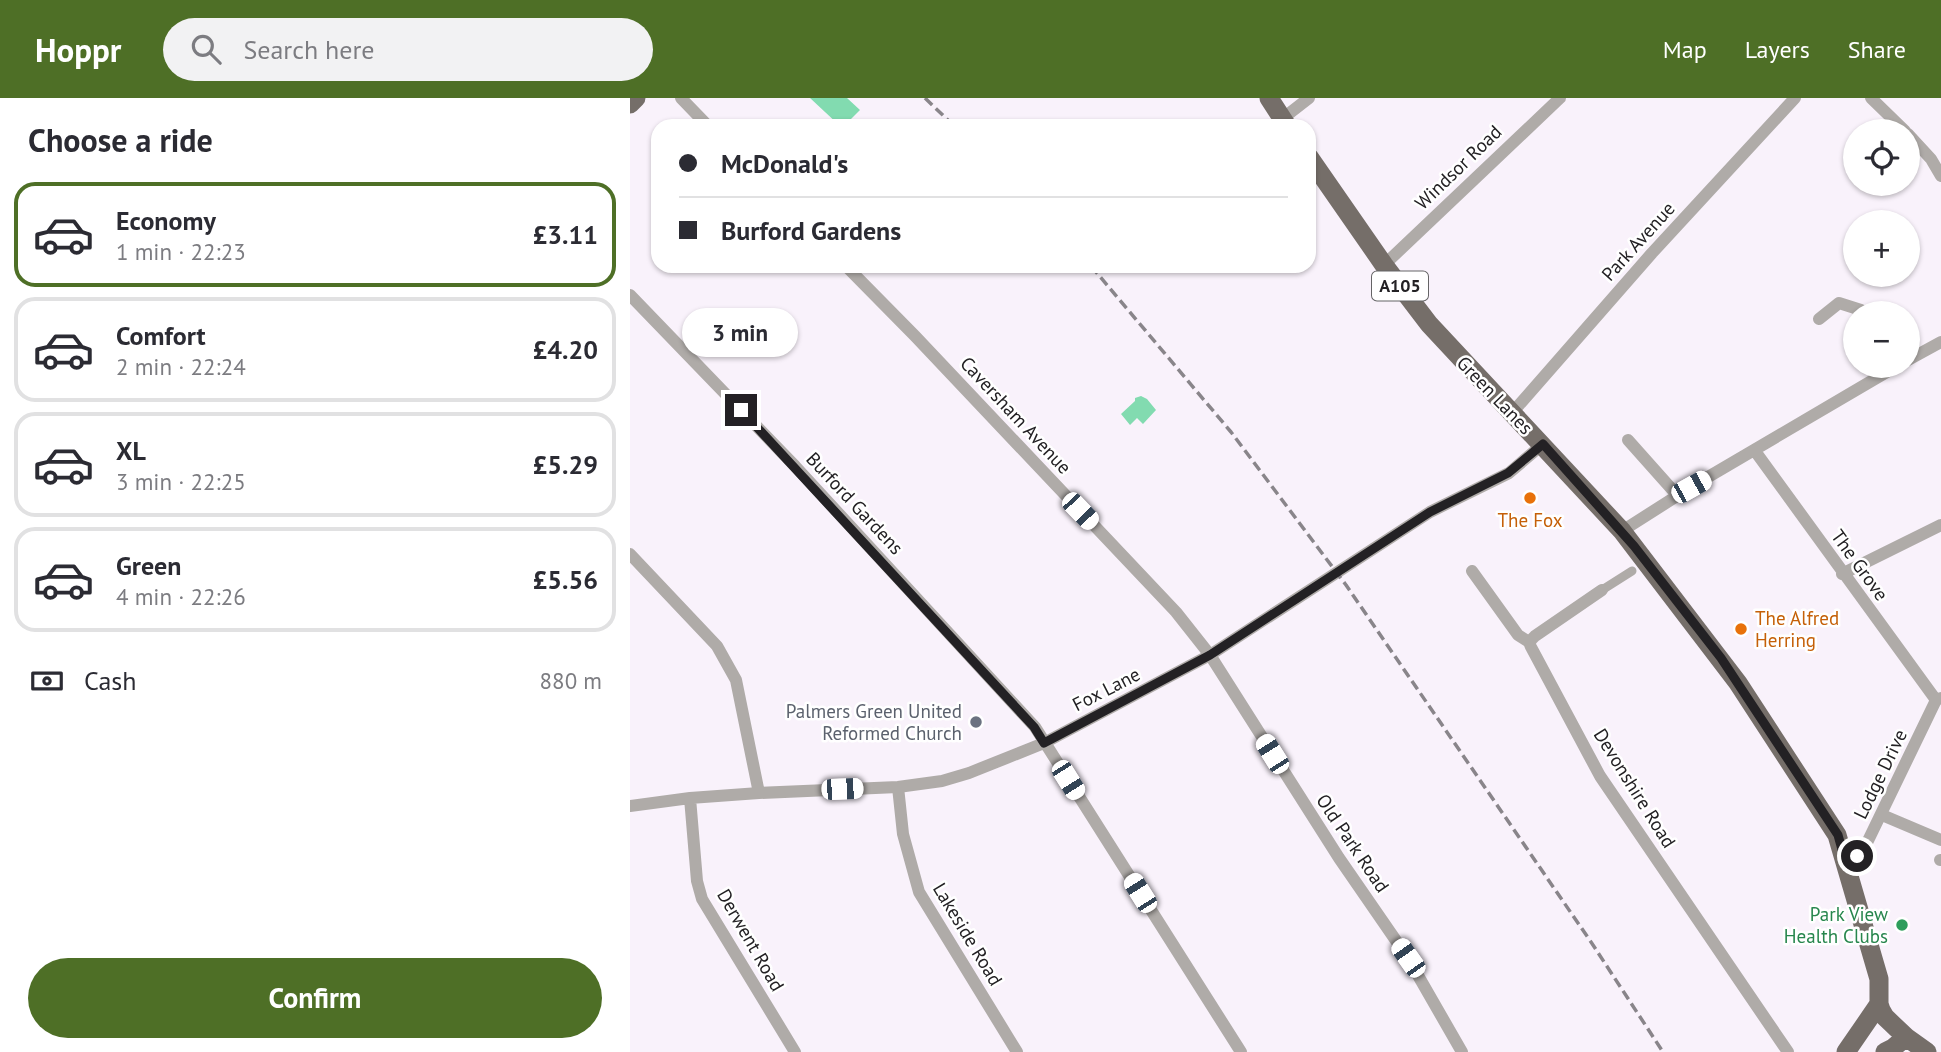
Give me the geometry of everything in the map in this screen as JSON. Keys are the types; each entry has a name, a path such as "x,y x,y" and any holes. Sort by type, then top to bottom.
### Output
{"main road":[{"path":"630,104 636,98"},
{"path":"1269,98 1282,119"},
{"name":"Green Lanes","path":"1316,168 1384,265 1444,342 1543,444 1622,531 1738,683 1838,835 1880,998 1890,1006 1900,1030"},
{"path":"1846,1052 1880,998"},
{"path":"1885,1052 1893,1048 1900,1030 1927,1052"}],"street":[{"path":"681,98 701,119"},
{"path":"1288,119 1309,98"},
{"name":"Windsor Road","path":"1384,265 1560,98"},
{"name":"Park Avenue","path":"1512,414 1651,253 1795,98"},
{"path":"1871,98 1892,119"},
{"path":"1920,148 1941,176"},
{"name":"Caversham Avenue","path":"853,273 1175,612 1210,655"},
{"name":"Burford Gardens","path":"630,295 795,466 1034,727 1241,1052"},
{"path":"1819,319 1839,303 1843,304"},
{"path":"1920,353 1941,342"},
{"path":"1622,531 1677,495 1877,378"},
{"path":"1628,440 1677,495"},
{"name":"Fox Lane","path":"630,806 690,798 898,787 942,781 1044,743 1210,655 1445,503 1508,473 1543,444"},
{"name":"The Grove","path":"1755,451 1842,574 1938,699"},
{"path":"1842,574 1941,525"},
{"path":"630,554 717,646 736,680 759,793"},
{"name":"Devonshire Road","path":"1472,571 1518,635 1529,642 1600,776 1788,1052"},
{"path":"1529,642 1632,571"},
{"name":"Old Park Road","path":"1210,655 1339,858 1408,958 1462,1052"},
{"name":"Lodge Drive","path":"1846,864 1864,849 1938,699"},
{"name":"Lakeside Road","path":"898,787 903,834 919,892 1017,1052"},
{"name":"Derwent Road","path":"690,798 697,881 702,899 795,1052"},
{"path":"1882,815 1941,840"}],"green space":[{"path":"810,98 847,98 860,110 851,119 832,119"},
{"path":"1141,396 1156,410 1143,424 1137,418 1130,425 1121,414 1135,398"}],"railway":[{"path":"925,98 947,119"},
{"path":"1097,273 1231,432 1346,585 1591,942 1663,1052"}],"place":[{"name":"The Fox","path":"1530,498"},
{"name":"The Alfred Herring","path":"1741,629"},
{"name":"Palmers Green United Reformed Church","path":"976,722"},
{"name":"Park View Health Clubs","path":"1902,925"}],"route":[{"path":"741,410 1034,727 1044,743 1210,655 1430,512 1508,473 1543,444 1634,546 1721,658 1838,835 1846,864 1857,856"}]}
